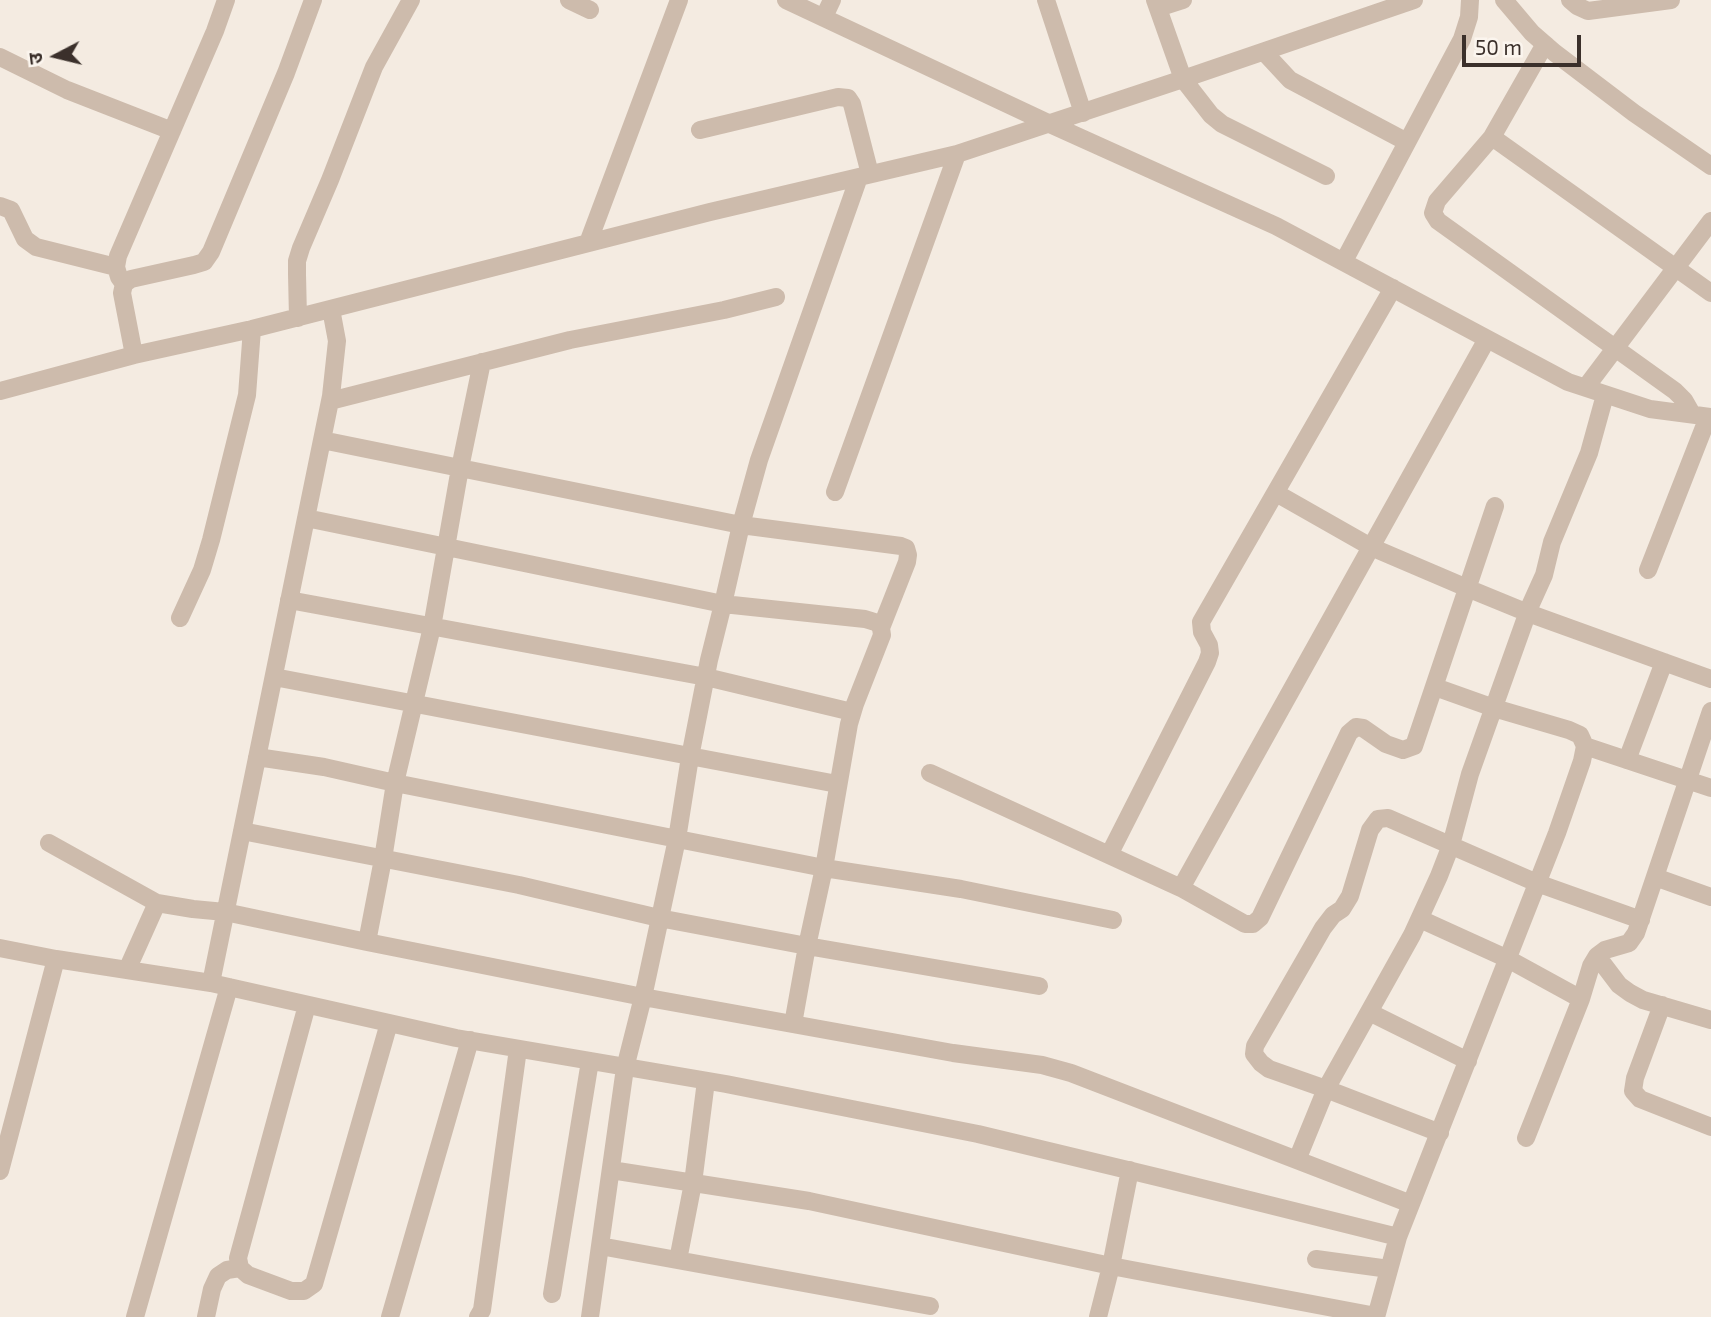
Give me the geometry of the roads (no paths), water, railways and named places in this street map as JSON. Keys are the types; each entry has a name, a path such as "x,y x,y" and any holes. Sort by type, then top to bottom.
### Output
{"street":[{"path":"124,284 116,267 118,256 226,0"},
{"path":"134,355 122,293 124,284 131,279 204,262 211,252 286,73 313,0"},
{"path":"298,318 297,261 301,248 373,67 411,0"},
{"path":"569,0 590,10"},
{"path":"588,243 679,0"},
{"path":"786,0 1276,226 1568,382 1650,409 1704,416"},
{"path":"824,18 832,0"},
{"path":"1046,0 1083,113"},
{"path":"1183,0 1156,4 1183,79 1203,107 1222,124 1326,176"},
{"path":"0,391 134,355 253,330 710,212 957,154 1414,0"},
{"path":"1344,261 1462,39 1469,17 1470,0"},
{"path":"1504,0 1545,44 1634,113 1711,166"},
{"path":"1570,0 1588,11 1671,0"},
{"path":"1545,44 1492,137 1437,201 1433,213 1438,221 1675,391 1704,416"},
{"path":"1264,52 1290,80 1407,142"},
{"path":"0,57 67,90 172,131"},
{"path":"590,1317 625,1068 677,839 706,677 741,525 759,460 864,176 852,104 848,98 838,97 700,130"},
{"path":"1492,137 1711,293"},
{"path":"835,492 957,154"},
{"path":"0,205 11,210 25,239 36,247 116,267"},
{"path":"1586,387 1711,221"},
{"path":"1109,855 1207,662 1209,645 1202,632 1201,622 1394,288"},
{"path":"330,401 570,340 724,310 776,297"},
{"path":"211,983 330,401 337,341 331,309"},
{"path":"180,618 202,570 211,540 247,395 253,330"},
{"path":"1181,888 1487,339"},
{"path":"367,942 395,782 432,627 482,362"},
{"path":"1297,1160 1326,1088 1420,919 1451,845 1470,774 1544,575 1552,542 1589,453 1605,395"},
{"path":"1648,570 1704,416"},
{"path":"322,440 741,525 901,545 906,548 908,562 881,628"},
{"path":"1276,493 1371,547 1467,588 1528,613 1711,678"},
{"path":"930,773 1181,888 1245,924 1253,924 1261,918 1349,733 1356,727 1363,728 1386,744 1403,750 1414,746 1495,506"},
{"path":"306,518 723,604 865,619 878,623 882,635 852,712 793,1024"},
{"path":"289,600 706,677 852,712"},
{"path":"1627,760 1664,662"},
{"path":"274,677 837,784"},
{"path":"611,1170 809,1201 1111,1266 1376,1316 1398,1237 1537,883 1582,761 1585,746 1580,735 1569,730 1435,687"},
{"path":"1526,1138 1581,999 1591,966 1605,950 1629,943 1636,933 1711,711"},
{"path":"1585,746 1711,788"},
{"path":"257,757 324,767 824,868 961,889 1113,920"},
{"path":"1440,1133 1326,1088 1269,1069 1254,1054 1255,1046 1323,928 1333,915 1342,909 1350,896 1370,830 1378,819 1388,818 1537,883 1641,920"},
{"path":"242,831 519,885 659,918 1040,986"},
{"path":"49,843 157,903 225,912 643,997 953,1054 1041,1065 1071,1073 1411,1204"},
{"path":"1655,877 1711,897"},
{"path":"127,970 157,903"},
{"path":"1420,919 1508,959 1581,999"},
{"path":"0,948 211,983 470,1040 706,1081 978,1134 1398,1237"},
{"path":"1597,956 1619,985 1630,993 1643,1000 1711,1020"},
{"path":"0,1171 56,959"},
{"path":"135,1317 229,987"},
{"path":"307,1004 238,1258 240,1268 248,1275 291,1291 304,1291 314,1284 388,1023"},
{"path":"1662,1005 1633,1091 1640,1099 1711,1128"},
{"path":"1369,1012 1468,1061"},
{"path":"390,1317 470,1040"},
{"path":"478,1317 482,1310 518,1049"},
{"path":"552,1294 590,1061"},
{"path":"678,1260 693,1183 706,1081"},
{"path":"1098,1317 1130,1170"},
{"path":"600,1246 930,1306"},
{"path":"1316,1259 1389,1269"},
{"path":"206,1317 212,1289 218,1276 227,1269 240,1268"}]}
